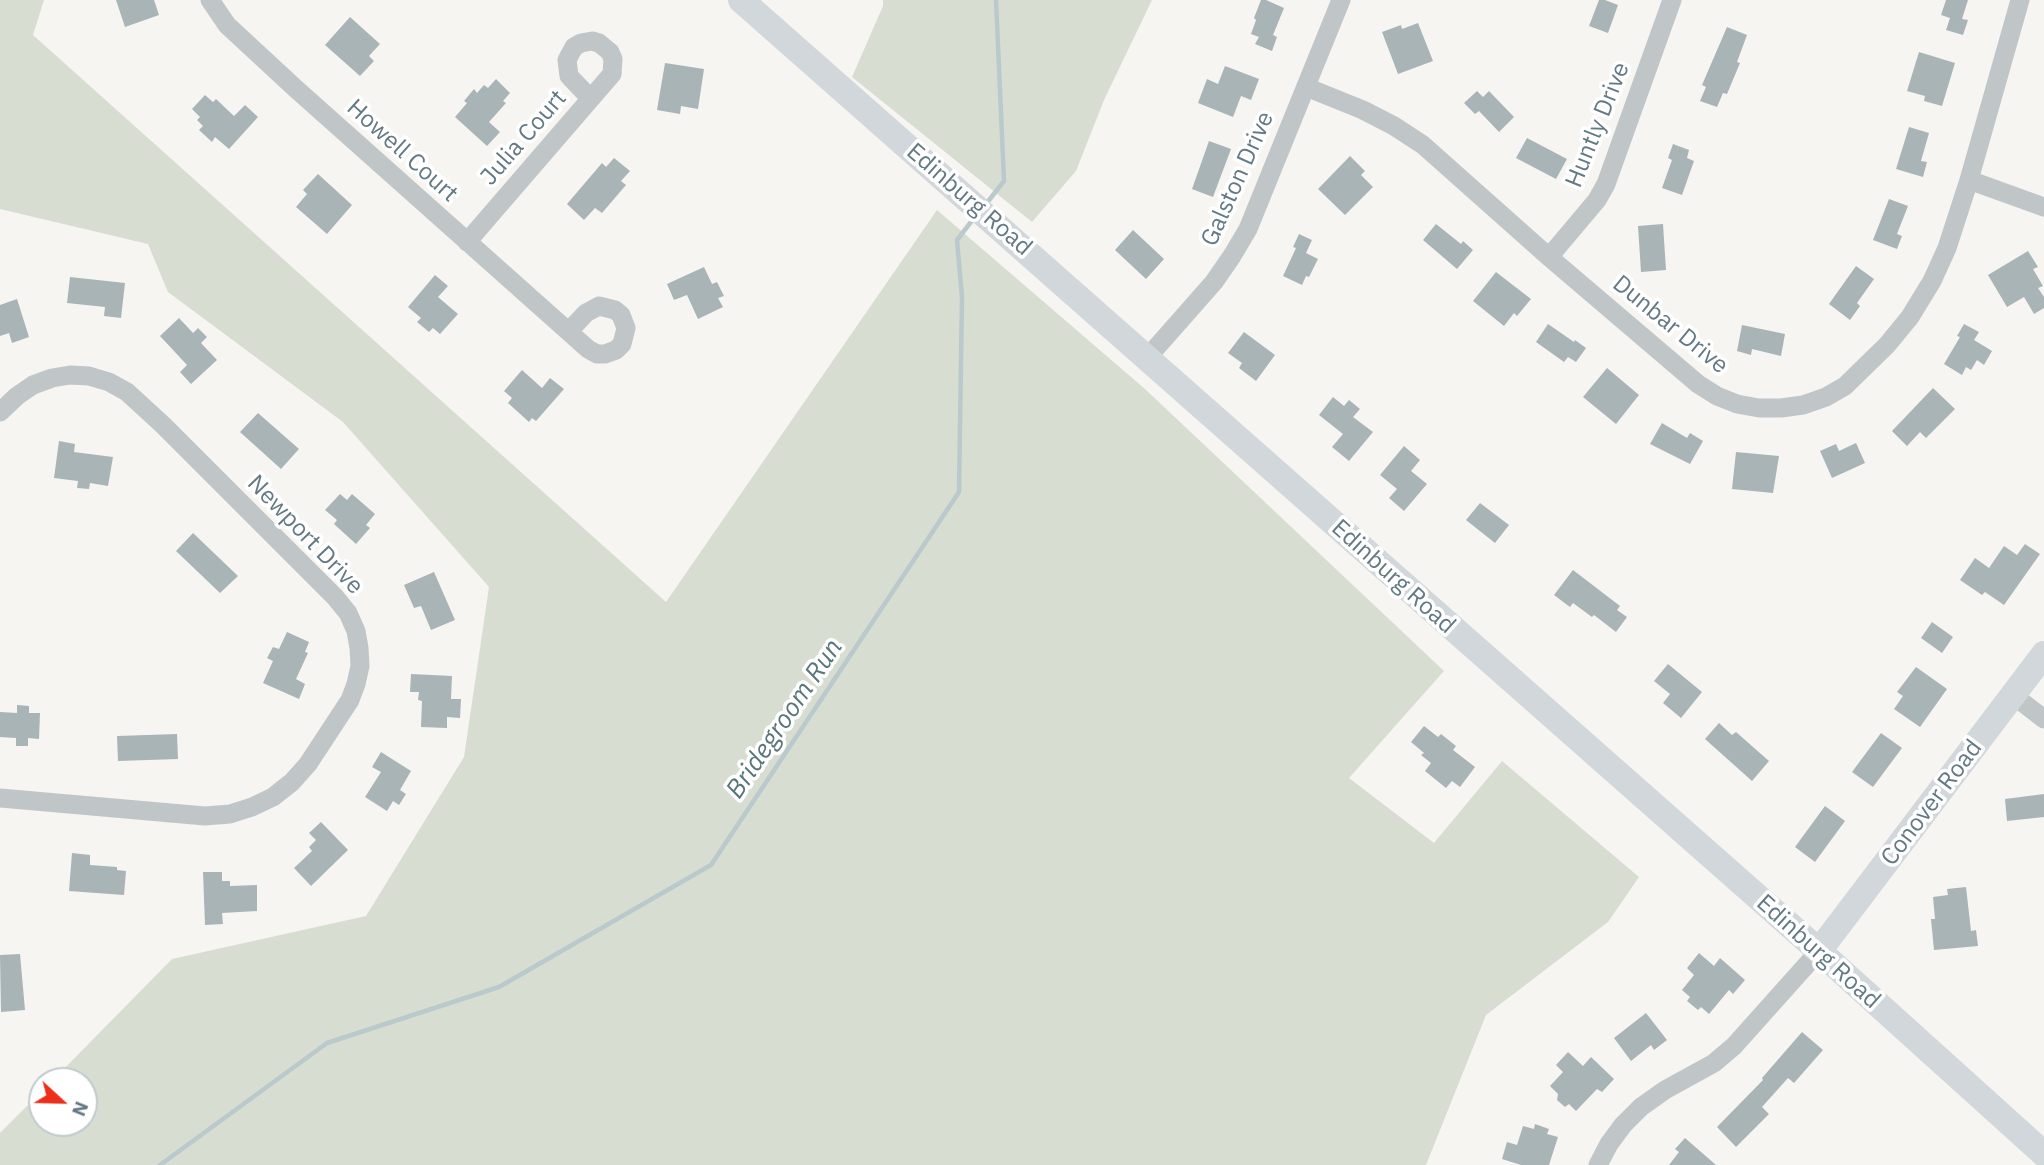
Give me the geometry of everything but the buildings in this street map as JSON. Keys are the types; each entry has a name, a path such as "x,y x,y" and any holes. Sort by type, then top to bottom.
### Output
{"main road":[{"name":"Edinburg Road","path":"741,0 1819,951 2044,1154"},
{"name":"Conover Road","path":"1819,951 2044,653"}],"street":[{"name":"Howell Court","path":"211,0 227,25 295,88 569,331"},
{"name":"Galston Drive","path":"1147,358 1214,282 1248,229 1341,0"},
{"name":"Huntly Drive","path":"1549,257 1597,201 1606,184 1672,0"},
{"name":"Dunbar Drive","path":"1306,87 1363,110 1423,145 1698,384 1737,404 1781,408 1803,405 1826,397 1845,386 1887,345 1910,317 1932,281 1947,248 1969,180 2020,0"},
{"name":"Julia Court","path":"467,242 590,98"},
{"path":"1969,180 2044,206"},
{"name":"Newport Drive","path":"0,412 33,385 70,375 89,376 109,382 127,392 335,597 348,613 356,631 360,666 350,700 308,764 292,782 272,797 252,807 230,814 205,816 0,798"},
{"path":"2013,695 2044,719"},
{"path":"1598,1165 1623,1125 1641,1107 1665,1090 1714,1063 1734,1046 1819,951"}],"shaded area":[{"path":"0,0 44,0 33,35 666,602 937,210 1145,389 1444,671 1349,778 1434,843 1502,761 1639,877 1608,922 1486,1015 1426,1165 0,1165 0,1133 28,1105 28,1137 98,1137 98,1067 66,1067 172,959 366,916 464,757 489,587 343,422 168,292 148,244 0,209"},
{"path":"883,0 1152,0 1104,100 1076,171 1032,222 852,77 883,6"}],"waterway":[{"name":"Bridegroom Run","path":"986,204 1004,181 996,0"},
{"name":"Bridegroom Run","path":"160,1165 327,1043 499,987 711,865 959,492 962,297 957,240 974,218"}]}
